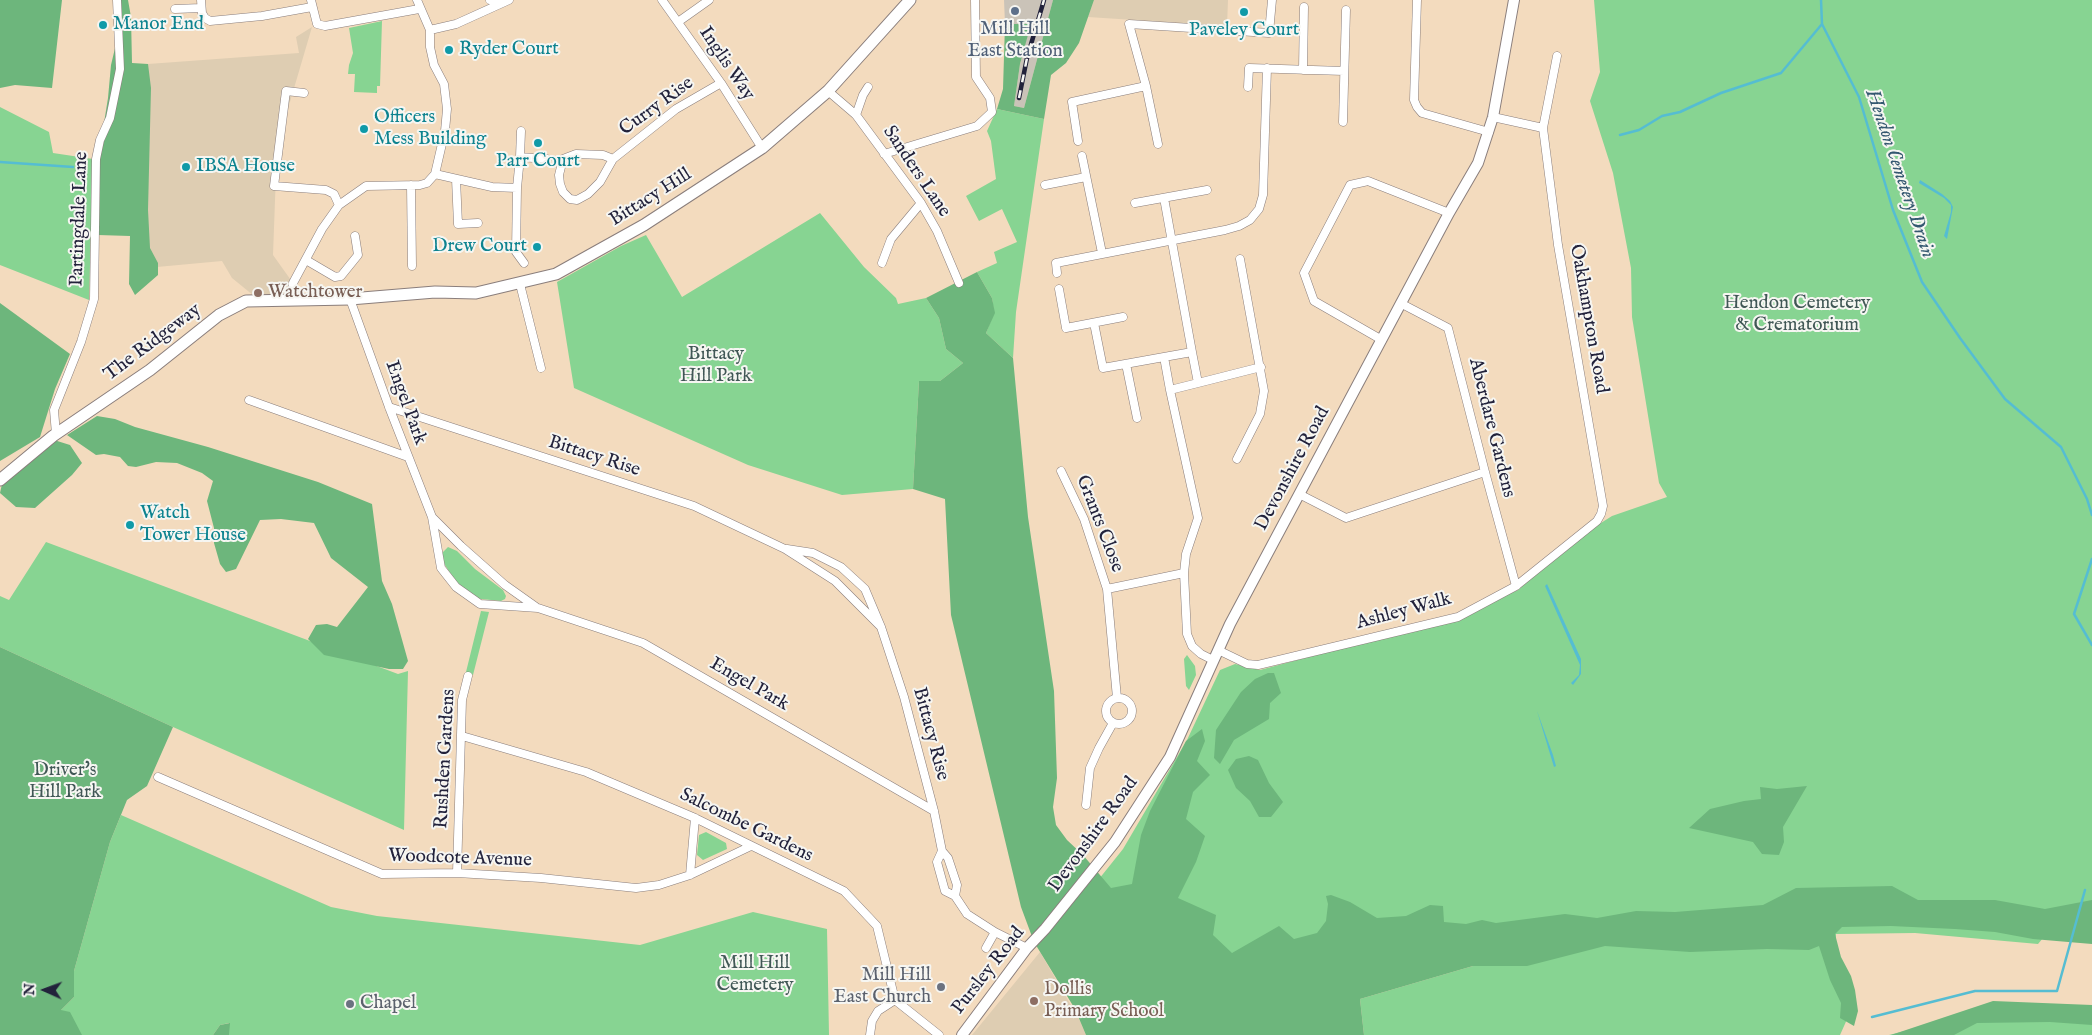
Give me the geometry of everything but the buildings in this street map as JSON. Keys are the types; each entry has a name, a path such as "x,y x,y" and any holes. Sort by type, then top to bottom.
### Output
{"main road":[{"name":"Bittacy Hill","path":"350,299 435,292 476,293 556,274 644,225 762,148 828,91 910,0"},
{"name":"The Ridgeway","path":"0,480 56,434 150,370 219,316 246,301 350,299"}],"street":[{"name":"Partingdale Lane","path":"56,434 54,410 81,342 94,299 96,159 100,140 110,118 120,69 117,0"},
{"path":"291,299 293,283 322,229 339,205 366,186 427,183 435,174 446,130 447,109 444,84 434,65 430,47 430,30 416,0"},
{"path":"490,0 506,2"},
{"name":"Inglis Way","path":"662,0 721,83 762,148"},
{"path":"678,22 708,0"},
{"path":"884,154 977,126 992,112 990,98 976,77 975,0"},
{"path":"1158,144 1146,86 1129,24 1269,33 1272,0"},
{"path":"1417,0 1414,100 1417,108 1422,113 1489,132"},
{"name":"Devonshire Road","path":"1045,929 1115,842 1170,757 1216,655 1299,494 1449,213 1478,163 1493,117 1514,0"},
{"path":"430,30 456,24 506,2"},
{"path":"175,9 201,4 205,18 210,20 262,16 311,3 317,24 325,26 420,8"},
{"path":"1303,70 1304,7"},
{"path":"1343,122 1346,10"},
{"name":"Oakhampton Road","path":"1557,56 1543,128 1558,245 1603,506 1601,514"},
{"path":"1248,87 1249,68 1344,71"},
{"path":"1057,272 1056,263 1238,226 1250,220 1259,209 1263,195 1267,68"},
{"name":"Curry Rise","path":"613,159 602,155 576,154 564,159 559,175 560,184 564,192 570,199 576,200 588,194 600,182 613,159 676,109 721,83"},
{"path":"1078,141 1072,102 1146,86"},
{"path":"856,115 868,87"},
{"path":"304,93 286,91 274,186 326,190 334,194 339,205"},
{"name":"Sanders Lane","path":"828,91 856,115 920,203 937,231 959,283"},
{"path":"1493,117 1543,128"},
{"path":"521,131 517,188 516,252 524,263"},
{"path":"1082,156 1102,253"},
{"path":"520,157 547,159"},
{"path":"435,174 492,187 517,188"},
{"path":"1045,185 1086,177"},
{"path":"456,179 458,224 478,223"},
{"path":"1382,340 1314,301 1304,273 1345,194 1350,185 1368,181 1449,213"},
{"path":"411,185 412,266"},
{"path":"1135,203 1207,190"},
{"path":"1164,198 1170,240 1198,383"},
{"path":"882,263 891,239 920,203"},
{"path":"306,260 335,277 340,276 358,255 356,236"},
{"path":"1237,459 1260,414 1264,391 1240,259"},
{"path":"520,284 541,368"},
{"path":"1059,289 1066,328 1123,317"},
{"name":"Engel Park","path":"350,299 389,407 432,517 441,568 456,587 480,604 538,608 643,643 934,811"},
{"name":"Aberdare Gardens","path":"1402,304 1448,328 1516,586"},
{"path":"1094,323 1103,368 1192,352"},
{"name":"Ashley Walk","path":"1164,358 1198,518 1186,554 1184,573 1189,641 1201,654 1216,655 1247,664 1258,665 1458,617 1516,586 1597,521 1601,514"},
{"path":"1126,364 1137,418"},
{"path":"1170,390 1261,367"},
{"path":"249,400 408,457"},
{"name":"Bittacy Rise","path":"389,407 694,506 785,549 835,581 881,627"},
{"name":"Grants Close","path":"1061,471 1084,519 1107,588 1117,698"},
{"path":"1299,494 1346,518 1485,472"},
{"name":"Engel Park","path":"432,517 505,585 538,608"},
{"name":"Bittacy Rise","path":"785,549 813,553 841,566 866,589 881,627 904,698 934,811 942,851 948,858 956,885 955,896"},
{"name":"Grants Close","path":"1107,588 1184,573"},
{"name":"Rushden Gardens","path":"457,873 462,700 468,676"},
{"path":"1117,698 1128,702 1132,713 1124,723 1113,723 1107,716 1106,709 1111,701 1117,698"},
{"path":"1086,805 1090,768 1113,723"},
{"name":"Salcombe Gardens","path":"462,736 586,772 695,818 844,891 877,926 895,1000"},
{"name":"Woodcote Avenue","path":"158,777 382,874 457,873 541,878 636,888 659,885 690,875 751,846"},
{"path":"690,875 695,818"},
{"name":"Bittacy Rise","path":"942,851 937,862 942,885 945,890 955,896 967,914 995,932 1027,948"},
{"name":"Pursley Road","path":"962,1035 1027,948 1045,929"},
{"path":"986,948 995,932"},
{"path":"870,1035 872,1020 878,1011 895,1000 939,1035"}],"shaded area":[{"path":"1004,0 1053,0 1024,108 1014,106 1020,64 1030,25 1005,24"},
{"path":"1094,0 1228,0 1227,26 1088,17"},
{"path":"312,27 277,146 273,255 293,283 291,299 259,300 232,278 222,261 146,268 148,64 299,53 296,37"},
{"name":"Dollis Primary School","path":"1040,952 1079,1019 1086,1035 972,1035"}],"green space":[{"path":"0,0 62,0 52,88 15,85 0,88"},
{"path":"120,0 128,0 131,17 132,63 148,64 151,88 148,210 150,248 158,263 158,275 135,295 129,284 130,236 98,235 98,160 108,98 111,65 116,44"},
{"path":"1053,0 1094,0 1079,43 1066,63 1051,75 1044,119 997,109 1003,89 1005,24 1031,24 1020,64 1014,106 1024,108"},
{"name":"Hendon Cemetery & Crematorium","path":"1594,0 2092,0 2092,926 2048,932 2038,944 1915,933 1836,934 1835,957 1853,1006 1840,1035 1364,1035 1360,999 1473,966 1468,935 1221,959 1109,897 1095,884 1123,849 1187,740 1220,670 1235,664 1260,670 1458,617 1518,590 1585,533 1612,516 1667,497 1659,483 1632,317 1631,268 1613,173 1590,101 1600,72"},
{"path":"382,21 380,86 377,86 377,93 354,92 355,74 348,74 353,53 349,28"},
{"path":"0,107 49,132 53,153 93,159 89,300 0,265"},
{"path":"997,109 1044,119 1016,312 1013,358 986,333 994,313 992,298 977,272 997,263 994,252 1017,242 1002,209 979,221 966,196 996,179 991,141 987,131"},
{"name":"Bittacy Hill Park","path":"820,213 864,267 896,298 898,304 926,298 939,318 946,349 963,363 940,381 919,381 913,489 842,495 748,465 574,388 557,282 621,246 646,235 682,297"},
{"path":"977,272 992,298 995,313 986,333 1013,358 1028,517 1054,691 1057,778 1053,807 1056,825 1067,840 1083,855 1111,888 1132,884 1141,835 1150,811 1186,741 1202,729 1205,741 1197,761 1210,775 1193,792 1186,819 1205,836 1196,862 1178,898 1216,915 1213,935 1232,953 1279,926 1294,939 1317,933 1326,921 1328,904 1326,896 1331,895 1350,902 1377,918 1406,916 1430,905 1443,906 1444,922 1466,924 1482,920 1496,923 1565,914 1597,918 1636,911 1675,912 1763,905 1796,888 1892,886 1918,900 1995,900 2045,909 2092,900 2092,944 1955,929 1891,926 1842,927 1835,934 1841,957 1851,976 1855,990 1858,1011 1854,1026 1840,1018 1841,1003 1830,980 1819,946 1809,950 1767,949 1690,952 1605,946 1527,966 1473,966 1360,999 1364,1035 1086,1035 1075,1009 1034,942 1021,907 951,615 945,499 913,489 919,381 940,381 963,363 946,349 939,318 926,298"},
{"path":"0,303 70,354 55,389 40,437 0,461"},
{"path":"97,416 115,419 135,427 208,447 318,482 372,504 382,581 392,604 408,661 403,669 389,669 324,655 308,639 316,625 327,624 337,627 368,587 331,558 314,523 281,519 260,520 236,569 226,572 220,564 214,543 214,528 207,501 213,481 202,473 177,463 156,462 136,467 128,466 120,457 104,454 96,455 67,435"},
{"path":"54,440 70,445 82,463 72,475 35,508 16,507 0,493 2,484"},
{"path":"46,542 398,674 408,671 404,830 0,647 0,596 9,600"},
{"path":"448,547 457,551 475,569 503,590 506,596 505,599 501,601 474,597 458,585 443,562 443,552"},
{"path":"481,611 489,612 473,675 466,672"},
{"name":"Driver's Hill Park","path":"0,647 173,727 147,786 127,800 110,842 74,971 74,997 61,1010 70,1012 82,1035 0,1035"},
{"path":"1187,655 1195,666 1196,675 1189,690 1186,686 1184,659"},
{"path":"1268,673 1274,673 1281,693 1270,703 1269,719 1234,740 1220,764 1214,758 1216,730 1241,692 1255,679"},
{"path":"1249,756 1258,760 1269,783 1283,802 1271,817 1259,817 1250,801 1236,788 1228,770 1236,759"},
{"path":"1807,786 1783,827 1784,842 1779,855 1762,854 1753,842 1689,828 1710,809 1761,799 1760,787 1777,789"},
{"name":"Mill Hill Cemetery","path":"121,815 331,907 377,916 640,945 753,912 827,929 829,1035 229,1035 229,1023 220,1025 213,1035 63,1035 58,1013 74,997 74,971 110,842"},
{"path":"706,832 726,843 727,849 703,860 697,855 699,835"},
{"path":"1993,1001 2092,1005 2092,1025 2050,1022 1977,1023 1954,1035 1891,1035"},
{"path":"2092,1014 2092,1035 1889,1035 1953,1019"},
{"path":"230,1023 229,1035 213,1035 220,1025"}],"water":[{"path":"1920,180 1942,194 1950,201 1953,207 1947,239 1944,236 1951,212 1951,205 1944,198 1919,183"},
{"path":"1547,584 1581,659 1581,674 1573,685 1571,683 1579,675 1580,665 1545,586"},
{"path":"1537,711 1553,755 1556,766 1554,767"}],"waterway":[{"name":"Hendon Cemetery Drain","path":"1821,0 1822,24 1859,97 1893,210 1922,282 2005,399 2061,447 2087,499 2092,515"},
{"path":"1620,135 1639,130 1662,116 1680,112 1721,93 1781,73 1822,24"},
{"path":"0,162 73,167"},
{"name":"Hendon Cemetery Drain","path":"2092,559 2074,614 2092,645"},
{"path":"1872,1017 1975,991 2057,991 2085,890"}],"railway":[{"path":"1019,98 1027,58 1044,0"}],"place":[{"name":"Mill Hill East Station","path":"1015,11"},
{"name":"Paveley Court","path":"1244,12"},
{"name":"Manor End","path":"103,25"},
{"name":"Ryder Court","path":"449,50"},
{"name":"Officers Mess Building","path":"364,129"},
{"name":"Parr Court","path":"538,143"},
{"name":"IBSA House","path":"186,167"},
{"name":"Drew Court","path":"537,247"},
{"name":"Watchtower","path":"258,293"},
{"name":"Watch Tower House","path":"130,525"},
{"name":"Mill Hill East Church","path":"941,987"},
{"name":"Dollis Primary School","path":"1034,1001"},
{"name":"Chapel","path":"350,1004"}]}
